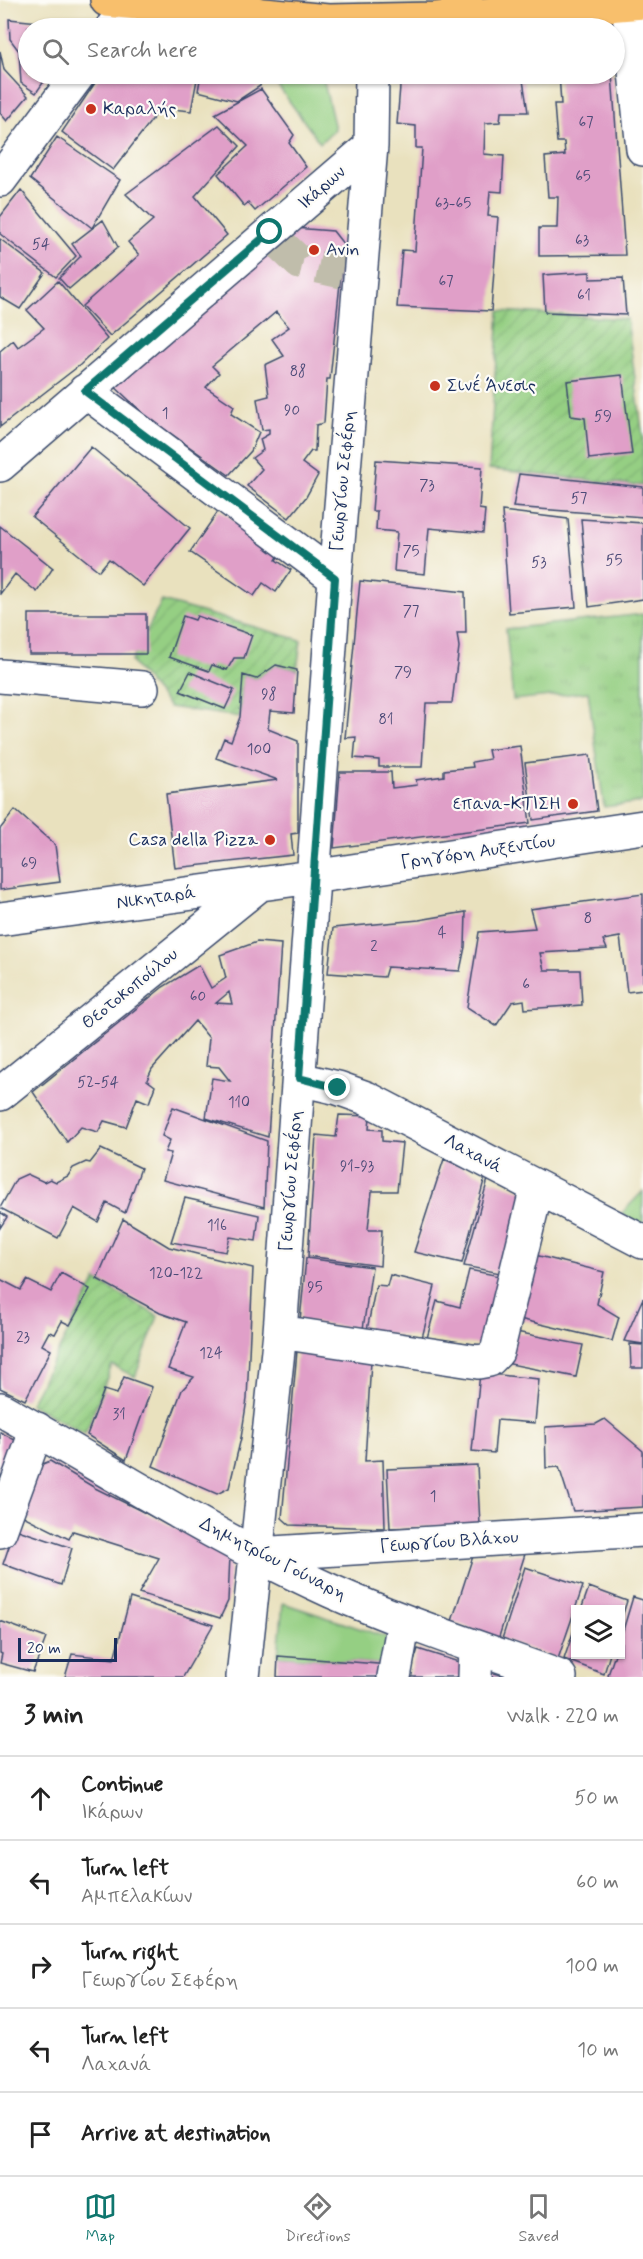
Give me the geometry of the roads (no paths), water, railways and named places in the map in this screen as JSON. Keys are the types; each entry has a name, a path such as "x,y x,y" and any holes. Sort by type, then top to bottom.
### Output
{"main road":[{"path":"119,1 280,18"},
{"path":"331,18 456,17 636,3"}],"street":[{"path":"115,18 119,1"},
{"path":"636,3 643,149"},
{"path":"0,180 72,84"},
{"name":"Γεωργίου Σεφέρη","path":"243,1677 280,1332 335,578 351,272 371,146 372,84"},
{"name":"Ικάρων","path":"0,465 85,391 274,237 371,146"},
{"path":"85,391 335,578"},
{"path":"0,676 142,688"},
{"name":"Γρηγόρη Αυξεντίου","path":"312,877 643,827"},
{"name":"Νικηταρά","path":"0,919 312,877"},
{"name":"Θεοτοκοπούλου","path":"0,1094 260,884"},
{"name":"Λαχανά","path":"299,1078 366,1098 643,1242"},
{"path":"280,1332 478,1362 493,1359 499,1347 537,1187"},
{"name":"Δημητρίου Γούναρη","path":"0,1409 255,1554 330,1591 404,1621 476,1662 560,1677"},
{"path":"0,1531 37,1430"},
{"name":"Γεωργίου Βλάχου","path":"255,1554 643,1530"},
{"path":"394,1677 404,1621"},
{"path":"223,1677 246,1640"}],"tunnel":[{"path":"278,242 300,263 342,272"}],"place":[{"name":"Καραλής","path":"91,109"},
{"name":"Avin","path":"314,250"},
{"name":"Σινέ Άνεσις","path":"435,386"},
{"name":"επανα-ΚΤΙΣΗ","path":"573,804"},
{"name":"Casa della Pizza","path":"270,840"}]}
